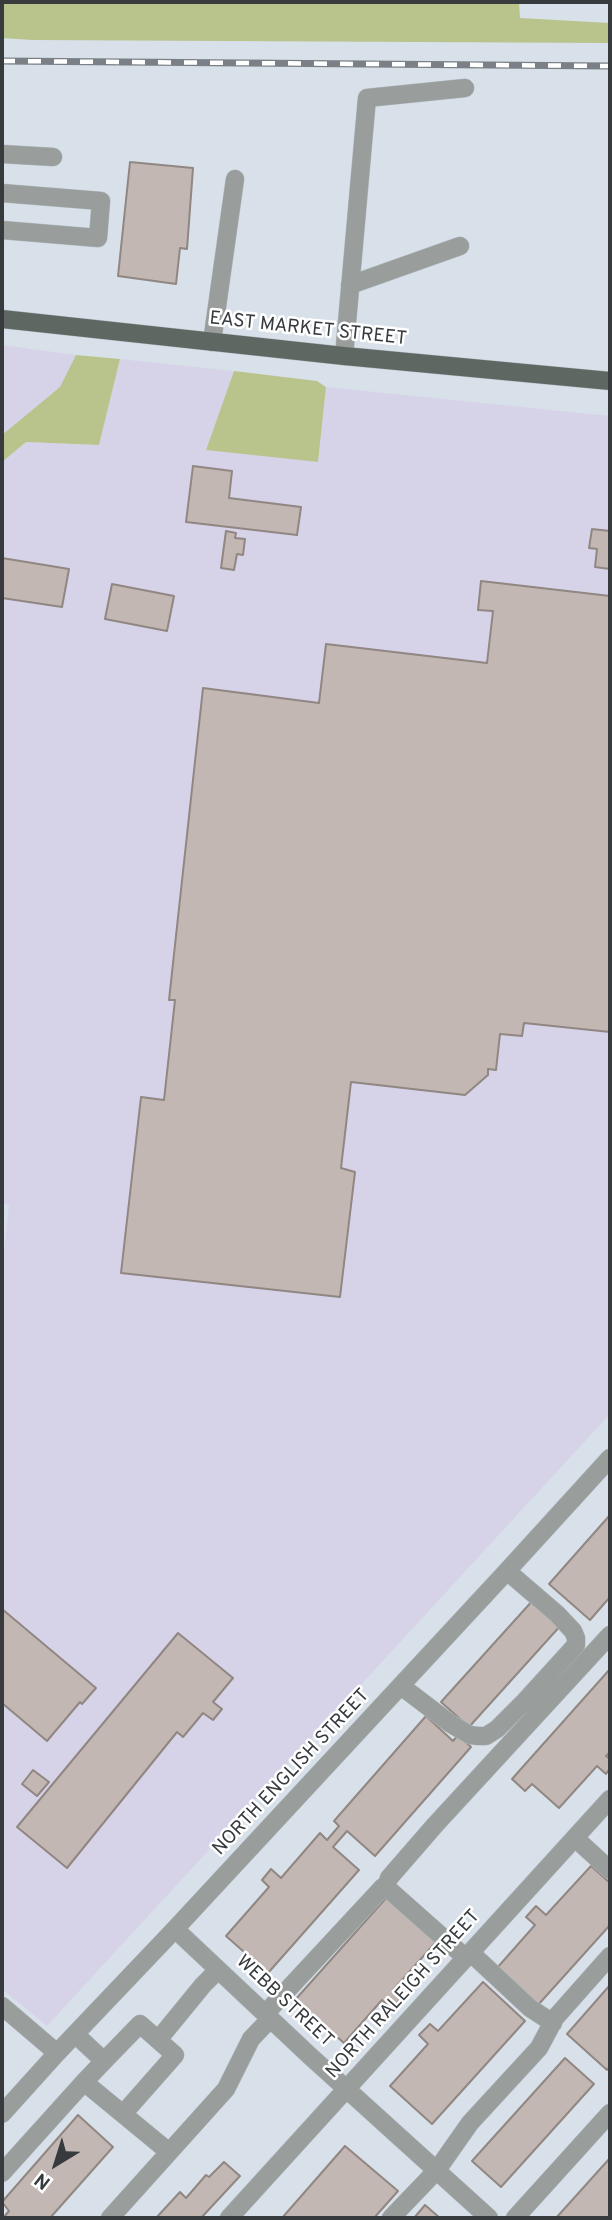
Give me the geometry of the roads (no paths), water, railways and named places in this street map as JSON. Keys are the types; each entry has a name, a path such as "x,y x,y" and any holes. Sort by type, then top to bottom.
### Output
{"main road":[{"name":"EAST MARKET STREET","path":"2,319 344,356 610,381"}],"street":[{"path":"344,356 367,98 465,88"},
{"path":"2,154 53,157"},
{"path":"212,342 235,179"},
{"path":"2,193 101,201 98,238 2,230"},
{"path":"350,285 460,246"},
{"name":"NORTH ENGLISH STREET","path":"2,2114 610,1458"},
{"path":"401,1686 451,1724 478,1737 497,1729 525,1701 576,1645 576,1637 557,1614 507,1571"},
{"path":"110,2218 226,2089 251,2039 267,2016 380,1890 386,1887 389,1878 435,1825 610,1635"},
{"name":"NORTH RALEIGH STREET","path":"229,2218 610,1800"},
{"path":"575,1838 610,1870"},
{"path":"386,1887 530,2008 552,2023"},
{"name":"WEBB STREET","path":"174,1929 489,2218"},
{"path":"391,2218 437,2170 470,2123 540,2048 552,2023 610,1956"},
{"path":"158,2040 218,1970"},
{"path":"2,2006 57,2053"},
{"path":"2,2173 140,2024 175,2055 123,2114"},
{"path":"75,2034 104,2061"},
{"path":"84,2082 169,2151"},
{"path":"515,2218 610,2113"}],"railway":[{"path":"2,61 610,66"}]}
